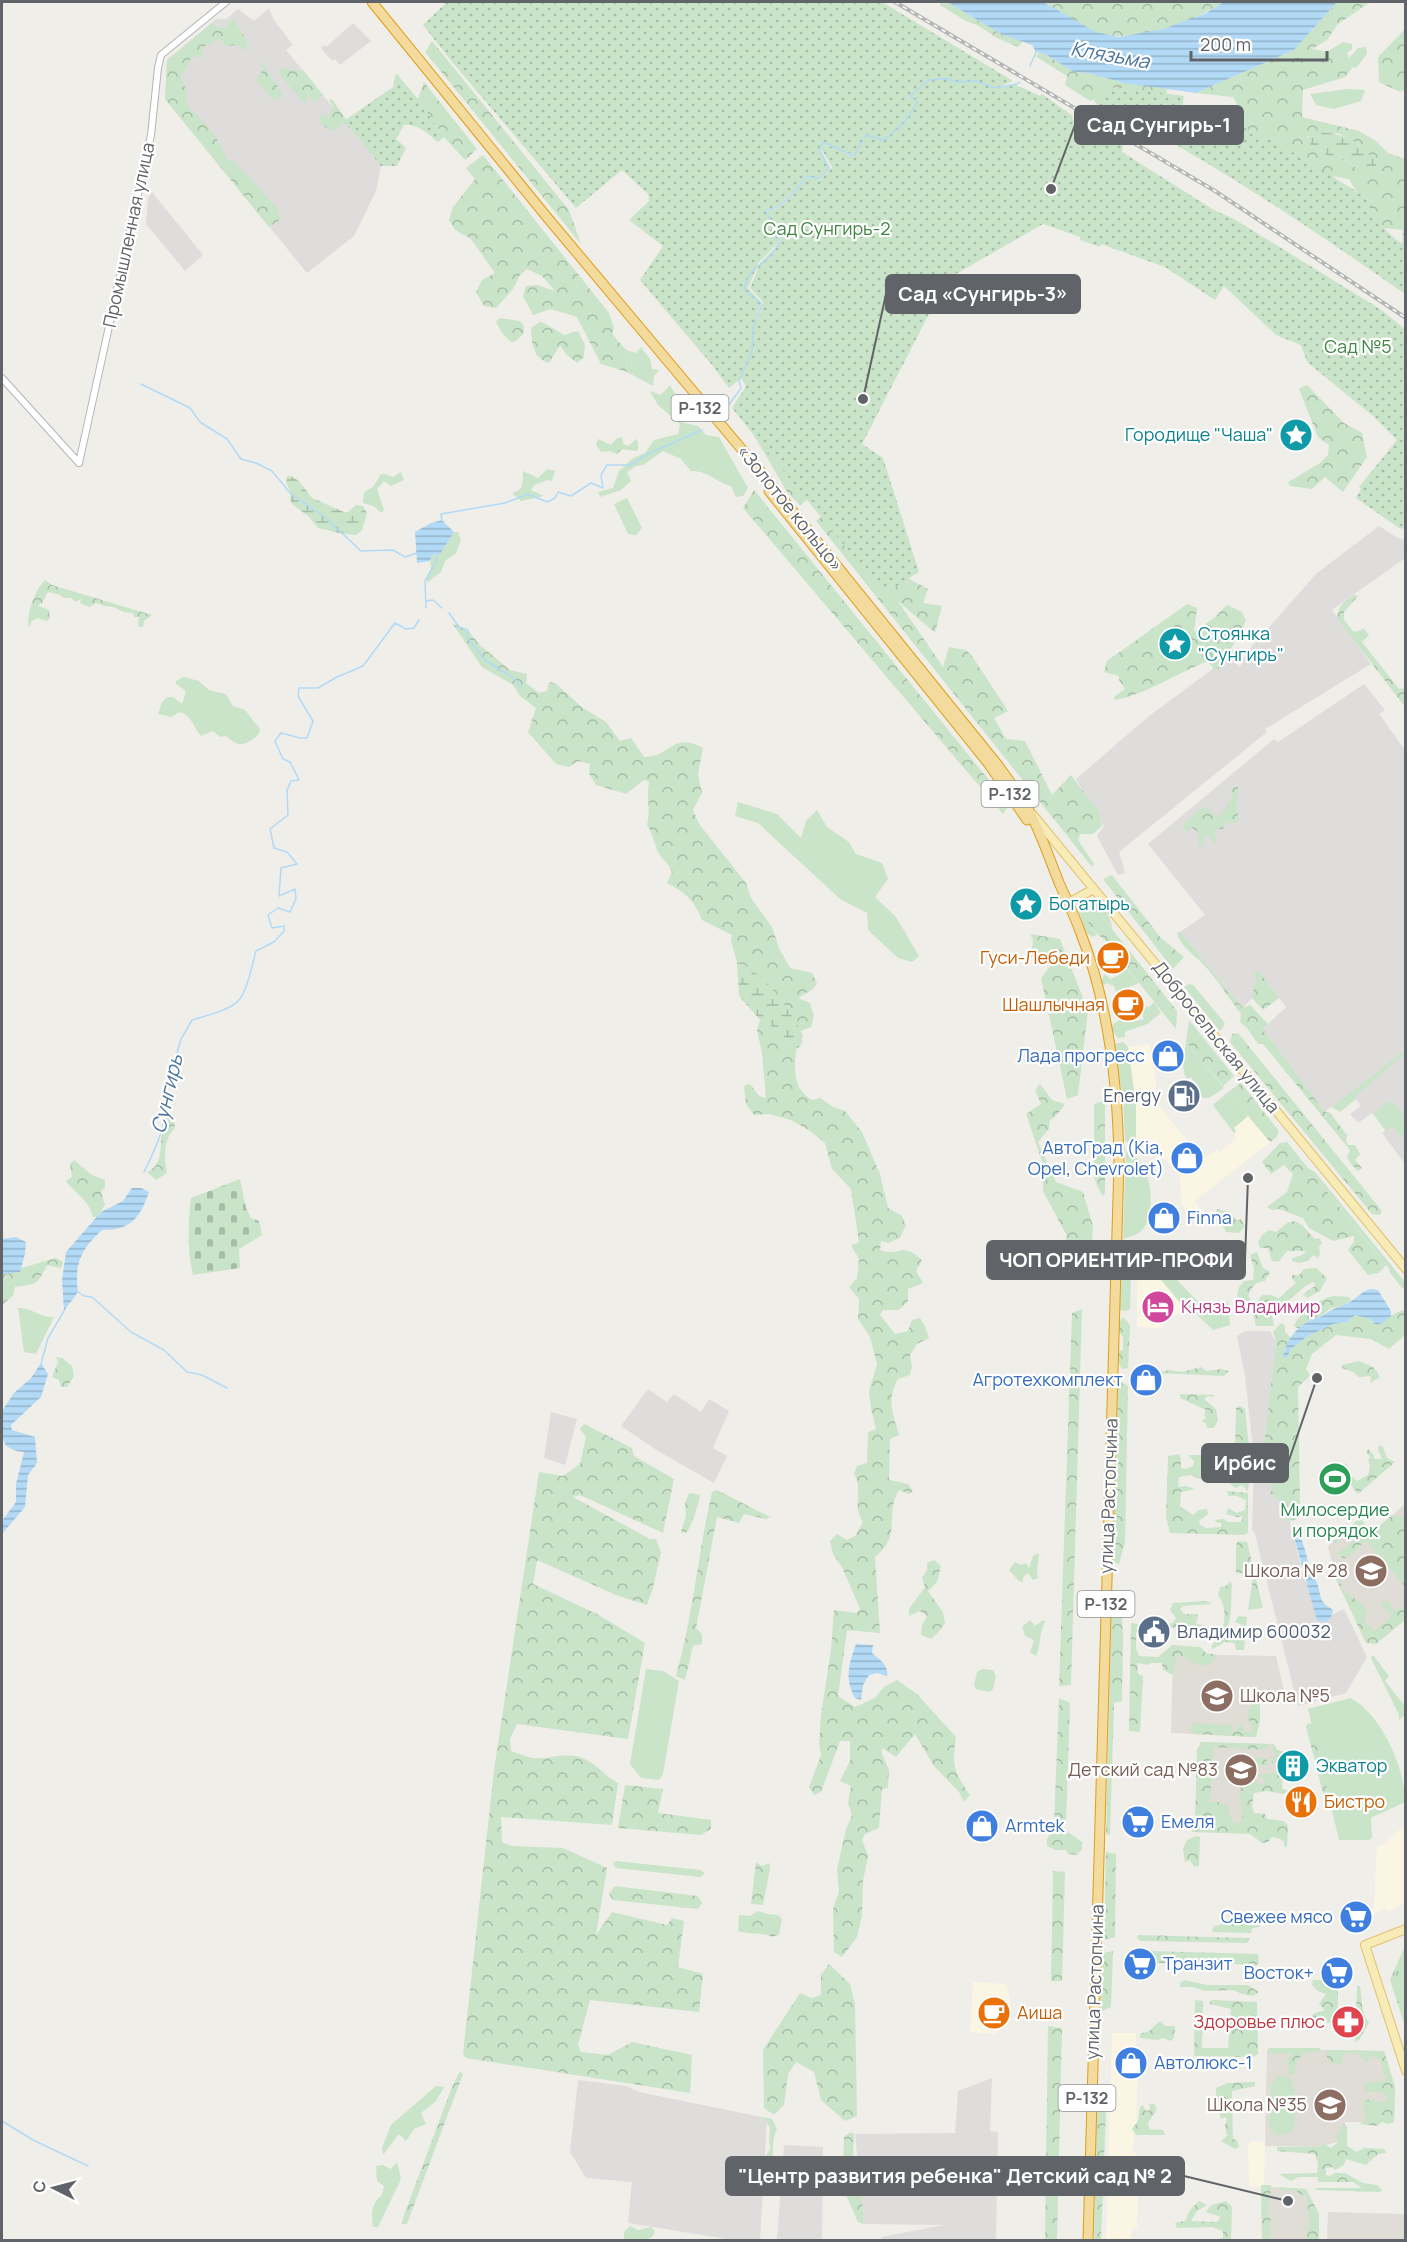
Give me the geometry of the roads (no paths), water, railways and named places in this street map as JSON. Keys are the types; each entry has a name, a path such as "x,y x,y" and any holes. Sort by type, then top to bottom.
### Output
{"highway":[{"name":"Р-132","path":"365,2 432,80"},
{"name":"Р-132","path":"372,2 432,80"},
{"name":"«Золотое кольцо»","path":"432,80 967,737"},
{"name":"«Золотое кольцо»","path":"432,80 808,529 997,764 1026,805"},
{"name":"улица Растопчина","path":"967,737 1008,791 1048,855"},
{"name":"улица Растопчина","path":"1026,805 1080,931 1102,1004 1111,1056 1118,1129 1118,1227 1088,2241"},
{"name":"улица Растопчина","path":"1068,903 1091,981 1101,1028 1110,1086 1114,1163 1082,2241"}],"main road":[{"name":"Добросельская улица","path":"1026,805 1406,1269"},
{"path":"1048,855 1050,849 1061,848"},
{"path":"1068,903 1094,889"},
{"path":"1406,1929 1365,1945 1406,2071"}],"street":[{"name":"Промышленная улица","path":"2,378 79,463 151,135 161,55 226,2"}],"water":[{"name":"Клязьма","path":"947,2 1043,2 1096,32 1119,37 1163,29 1206,13 1224,2 1337,2 1294,50 1196,93 1124,83 1088,73 1074,72 1045,54 1036,52 1032,45 1001,34"},
{"path":"442,520 454,532 440,554 432,555 430,561 417,563 415,532"},
{"path":"132,1188 141,1188 149,1192 142,1209 127,1225 102,1230 89,1244 78,1265 78,1292 64,1311 62,1280 66,1252 101,1212 123,1201"},
{"path":"16,1237 26,1242 20,1272 4,1274 2,1272 2,1239"},
{"path":"1370,1289 1378,1290 1391,1311 1391,1316 1385,1321 1374,1324 1372,1320 1355,1315 1347,1322 1333,1324 1306,1337 1291,1349 1287,1357 1283,1358 1288,1342 1299,1328"},
{"path":"41,1363 48,1374 41,1397 11,1425 12,1430 35,1437 37,1463 28,1475 25,1507 2,1534 2,1521 16,1502 16,1484 24,1452 6,1446 2,1437 2,1411 14,1393 31,1378"},
{"path":"1293,1533 1299,1534 1301,1538 1321,1598 1333,1610 1327,1622 1317,1621"},
{"path":"856,1644 873,1645 872,1653 883,1663 887,1672 887,1676 877,1673 869,1675 863,1685 861,1700 855,1698 849,1677"}],"waterway":[{"name":"Сунгирь","path":"1030,66 1036,52"},
{"name":"Сунгирь","path":"728,406 741,388 739,381 752,351 753,329 762,304 745,291 746,284 750,274 771,255 780,242 766,211 784,202 794,193 806,176 819,179 829,169 819,149 823,142 854,156 866,135 884,140 903,124 918,102 910,96 929,80 976,81 995,88 1020,82"},
{"path":"141,384 190,408 200,422 227,439 241,459 272,471 291,494 326,518 361,551 393,550 405,557 417,553"},
{"name":"Сунгирь","path":"442,521 441,514 505,503 528,494 547,502 555,498 558,492 571,496 591,483 603,488 601,475 607,465 630,465 650,453 702,430"},
{"name":"Сунгирь","path":"426,608 425,581 436,562 438,552"},
{"path":"426,601 433,600 442,608"},
{"path":"449,613 459,627 468,630 467,637 485,660 522,686"},
{"name":"Сунгирь","path":"170,1077 181,1039 192,1020 224,1010 239,1000 247,984 256,951 274,942 284,931 284,926 272,928 268,915 278,908 290,912 296,899 295,889 279,896 281,868 297,864 287,852 274,848 270,829 288,815 287,790 291,781 299,780 290,762 283,759 275,741 281,733 307,738 313,721 298,696 299,688 318,688 363,666 395,623 406,629 414,628 419,620"},
{"name":"Сунгирь","path":"144,1172 164,1123 167,1105"},
{"path":"77,1291 84,1296 92,1297 131,1332 164,1350 187,1372 202,1375 227,1388"},
{"name":"Сунгирь","path":"41,1364 48,1338 64,1311"},
{"path":"2,2121 33,2140 88,2166"}],"railway":[{"path":"895,2 1215,191 1406,318"}],"place":[{"name":"Сад Сунгирь-1","path":"1051,189"},
{"name":"Сад «Сунгирь-3»","path":"863,399"},
{"name":"Городище \"Чаша\"","path":"1296,435"},
{"name":"Стоянка \"Сунгирь\"","path":"1175,644"},
{"name":"Богатырь","path":"1026,904"},
{"name":"Гуси-Лебеди","path":"1113,958"},
{"name":"Шашлычная","path":"1128,1005"},
{"name":"Лада прогресс","path":"1168,1056"},
{"name":"Energy","path":"1184,1096"},
{"name":"АвтоГрад (Kia, Opel, Chevrolet)","path":"1187,1158"},
{"name":"ЧОП ОРИЕНТИР-ПРОФИ","path":"1248,1178"},
{"name":"Finna","path":"1164,1218"},
{"name":"Князь Владимир","path":"1158,1307"},
{"name":"Ирбис","path":"1317,1378"},
{"name":"Агротехкомплект","path":"1146,1380"},
{"name":"Милосердие и порядок","path":"1335,1479"},
{"name":"Школа № 28","path":"1371,1571"},
{"name":"Владимир 600032","path":"1154,1632"},
{"name":"Школа №5","path":"1217,1696"},
{"name":"Экватор","path":"1293,1766"},
{"name":"Детский сад №83","path":"1241,1770"},
{"name":"Бистро","path":"1301,1802"},
{"name":"Емеля","path":"1138,1822"},
{"name":"Armtek","path":"982,1826"},
{"name":"Свежее мясо","path":"1356,1917"},
{"name":"Транзит","path":"1140,1964"},
{"name":"Восток+","path":"1337,1973"},
{"name":"Аиша","path":"994,2013"},
{"name":"Здоровье плюс","path":"1348,2022"},
{"name":"Автолюкс-1","path":"1131,2063"},
{"name":"Школа №35","path":"1330,2105"},
{"name":"\"Центр развития ребенка\" Детский сад № 2","path":"1288,2201"}],"park label":[{"name":"Сад Сунгирь-2","path":"827,229"},
{"name":"Сад №5","path":"1358,347"}]}
